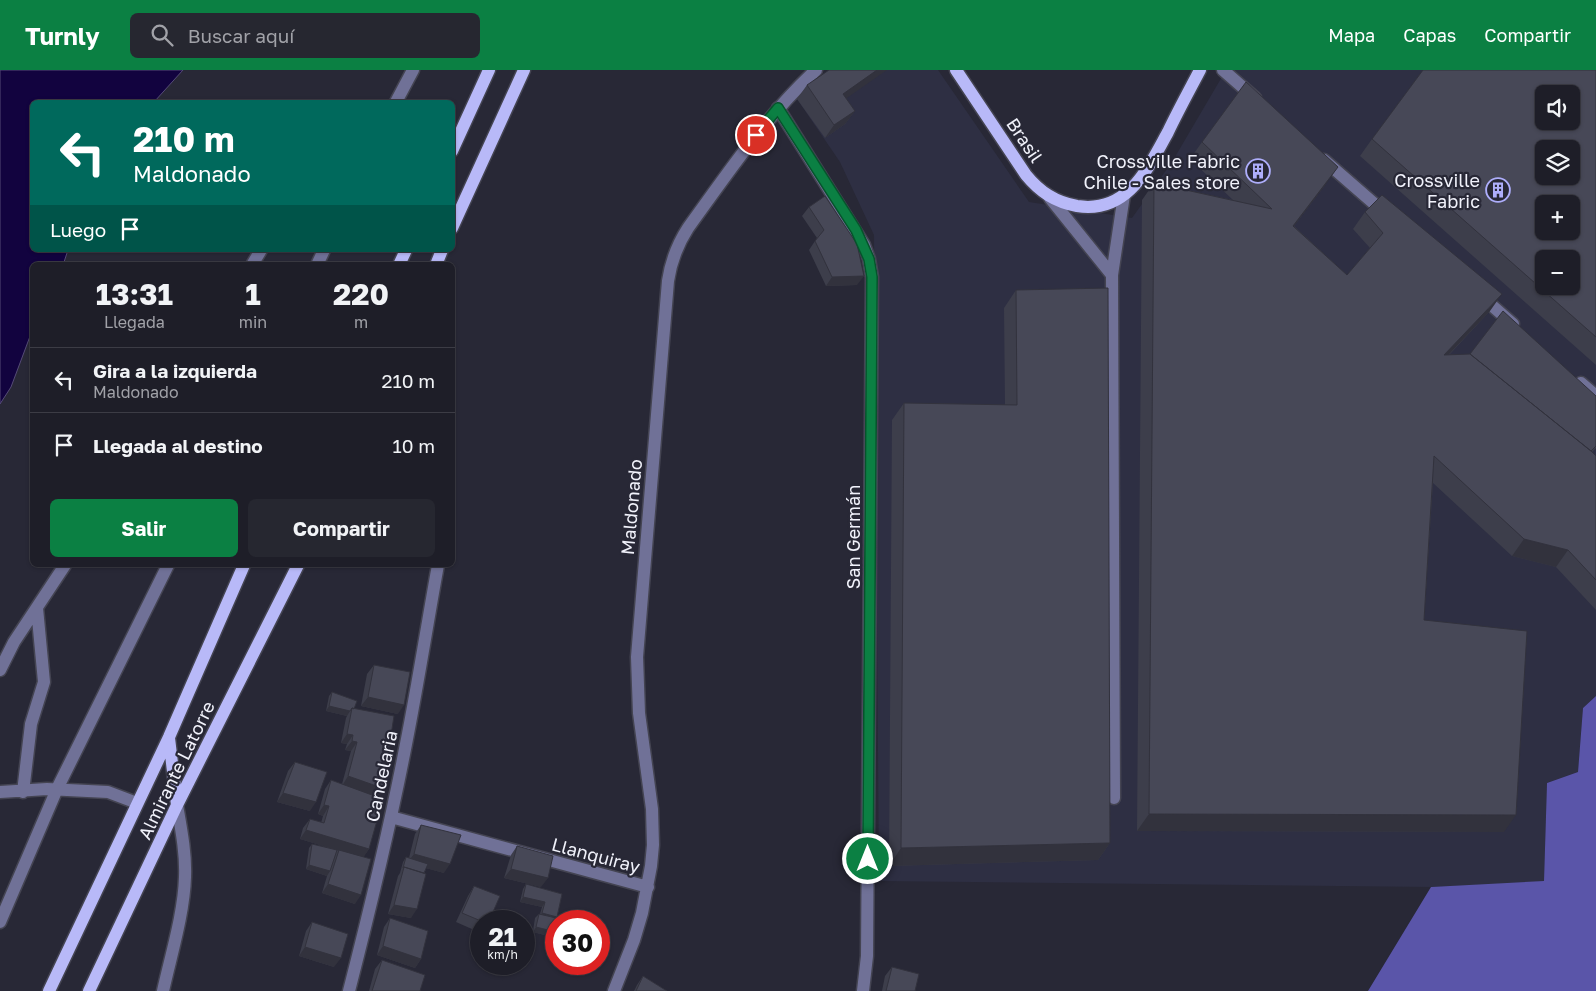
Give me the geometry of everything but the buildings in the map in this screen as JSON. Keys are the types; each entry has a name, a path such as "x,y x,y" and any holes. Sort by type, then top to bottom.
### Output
{"main road":[{"path":"455,144 489,70"},
{"path":"455,221 524,70"},
{"name":"Brasil","path":"956,70 1026,174 1037,188 1050,198 1066,204 1083,207 1111,202 1124,195"},
{"path":"1124,195 1136,186 1145,174 1200,70"},
{"name":"Almirante Latorre","path":"49,991 169,737 243,567"},
{"name":"Almirante Latorre","path":"89,991 178,804 297,567"},
{"path":"169,737 178,804"}],"street":[{"path":"397,100 413,70"},
{"name":"Maldonado","path":"614,991 634,940 648,887 651,866 653,827 639,713 637,657 668,281 675,251 688,228 756,135 778,108 816,70"},
{"path":"1223,70 1263,105"},
{"name":"San Germán","path":"778,108 856,230 869,259 872,277 867,956 863,991"},
{"path":"1312,149 1398,225"},
{"path":"1114,798 1112,275 1124,195"},
{"path":"1050,198 1112,275"},
{"path":"1472,288 1523,332"},
{"path":"1574,377 1596,396"},
{"path":"0,670 14,642 64,567"},
{"path":"0,922 57,789 167,567"},
{"name":"Candelaria","path":"349,991 370,912 391,817 438,567"},
{"path":"22,792 31,724 44,682 37,608"},
{"path":"0,792 57,789 108,792 137,803"},
{"path":"163,991 186,877 178,804"},
{"name":"Llanquiray","path":"391,817 648,887"}],"shaded area":[{"path":"0,70 183,70 156,100 30,100 30,252 67,252 64,262 30,262 30,336 11,387 0,404"},
{"path":"838,70 938,70 1029,202 1132,218 1172,162 1226,70 1596,70 1596,696 1583,708 1578,772 1547,783 1544,882 1431,887 879,881 874,235 840,162 797,99"},
{"path":"1596,696 1596,991 1368,991 1431,887 1544,881 1547,783 1578,772 1583,708"}],"place":[{"name":"Crossville Fabric Chile - Sales store","path":"1258,171"},
{"name":"Crossville Fabric","path":"1498,190"}],"route":[{"path":"756,135 778,108 864,244 872,277 868,859"}]}
